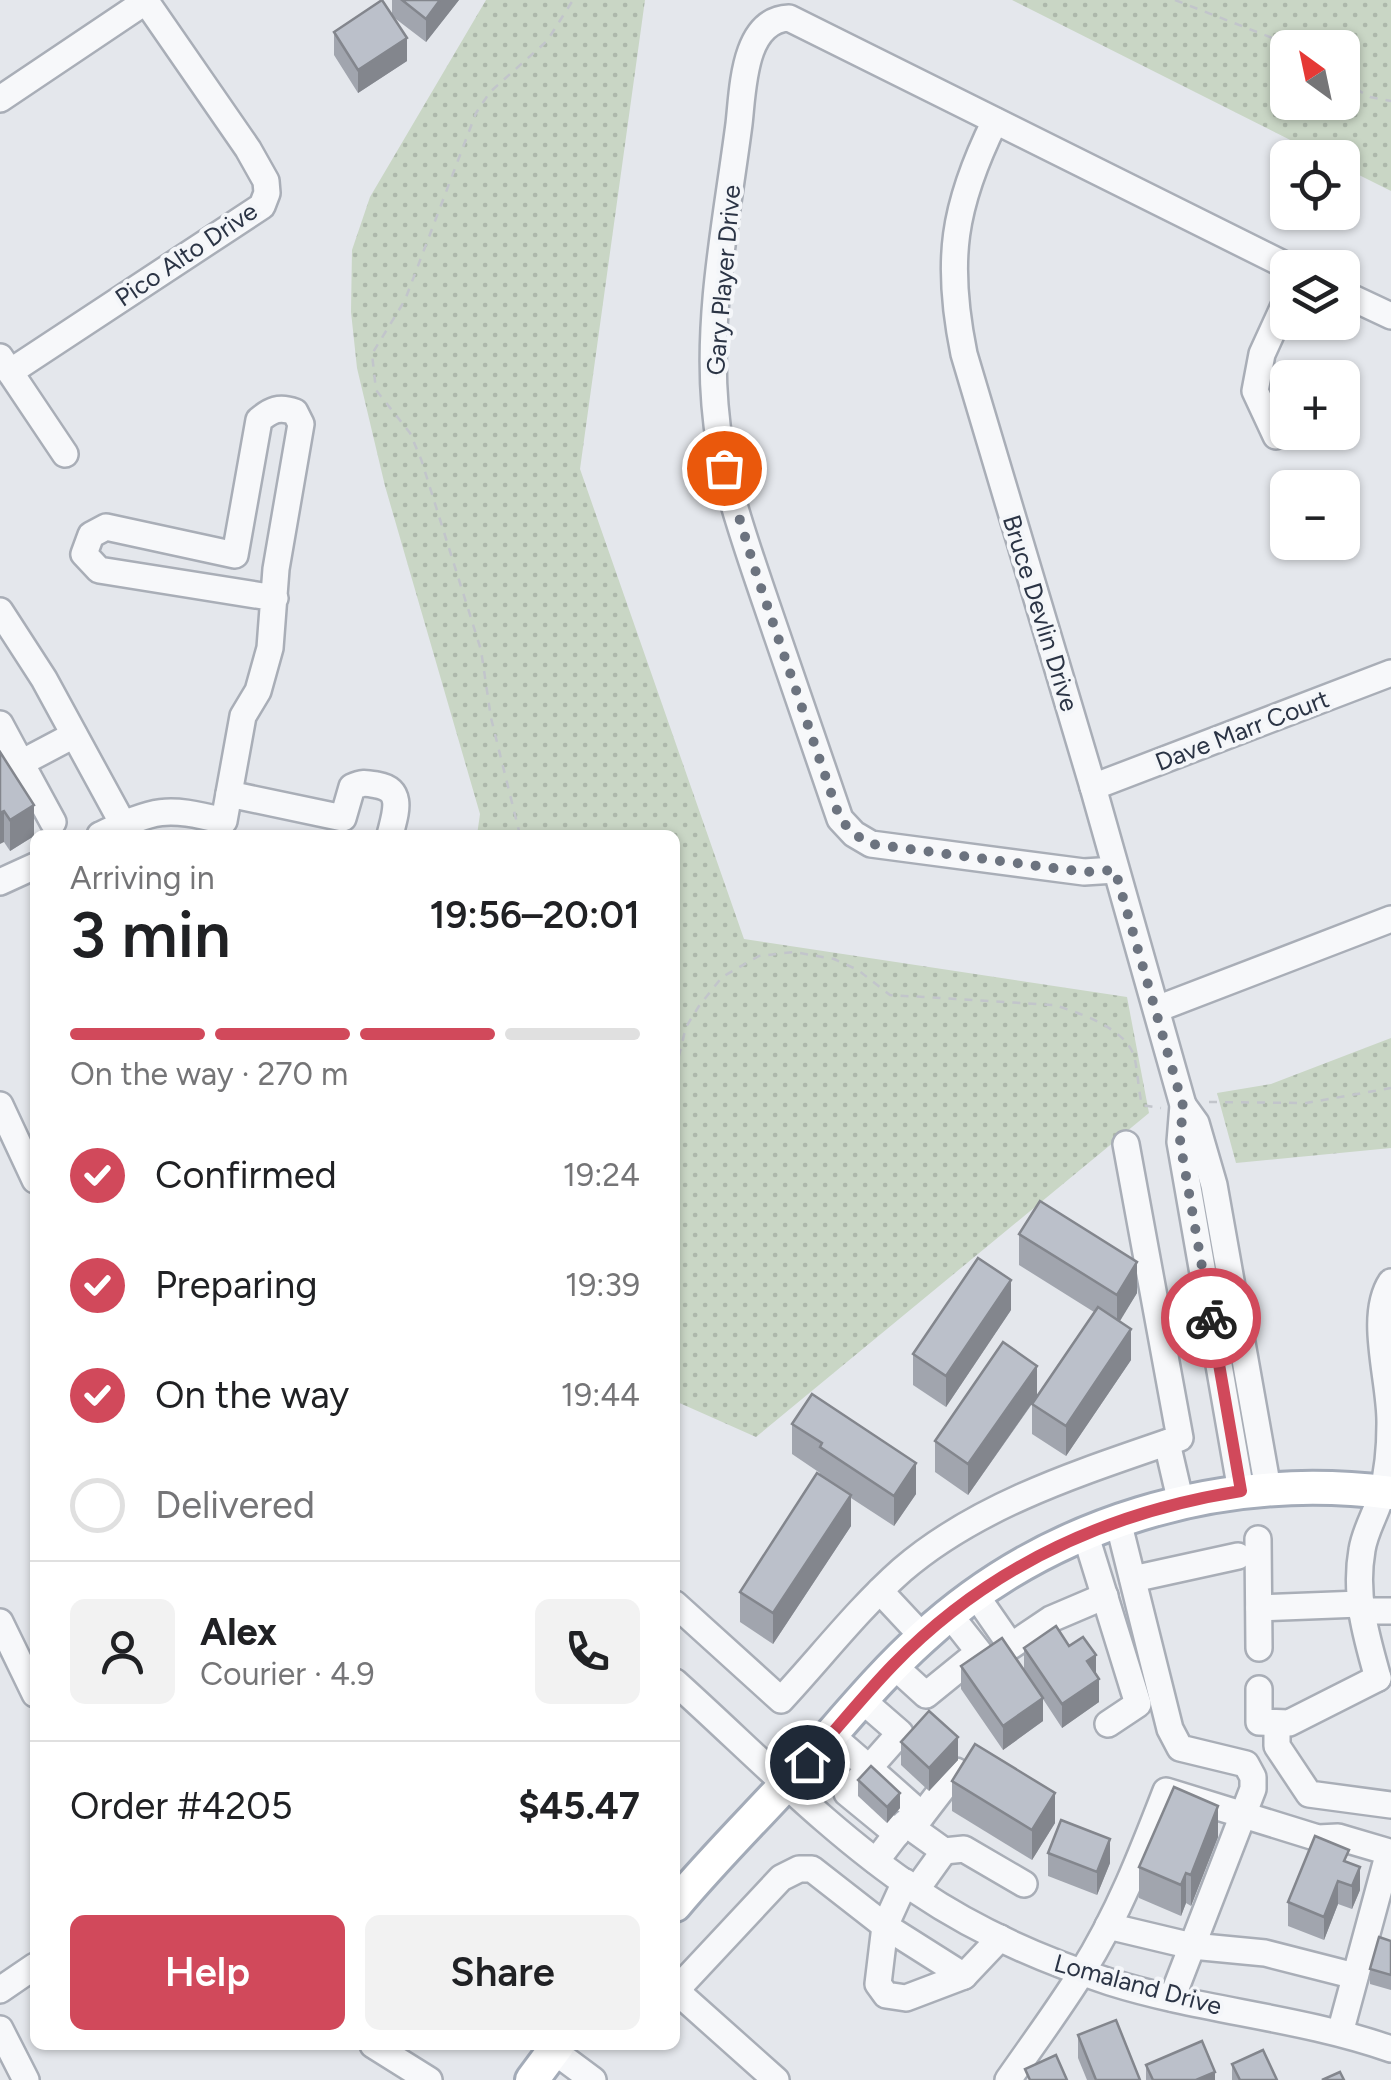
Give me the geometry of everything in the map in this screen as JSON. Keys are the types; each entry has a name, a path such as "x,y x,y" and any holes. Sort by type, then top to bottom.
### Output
{"main road":[{"path":"680,1899 893,1665 962,1604 1031,1558 1118,1520 1181,1503 1255,1490 1387,1492"},
{"path":"532,2080 554,2050"}],"street":[{"path":"0,99 145,1"},
{"name":"Pico Alto Drive","path":"5,364 262,206 268,193 266,181 248,149 145,1"},
{"name":"Gary Player Drive","path":"1115,870 1084,872 871,844 840,819 734,506 720,446 712,354 716,300 745,77 756,38 765,26 789,18 1270,258"},
{"name":"Bruce Devlin Drive","path":"995,121 978,154 961,203 953,258 953,300 964,354 1183,1106 1180,1142 1255,1490"},
{"path":"1360,301 1391,316"},
{"path":"1270,336 1262,354 1255,391 1270,423"},
{"path":"5,364 65,454"},
{"path":"120,830 159,810 182,810 233,828 229,794 243,716 258,691 270,648 277,562 301,424 295,412 272,409 259,420 235,555"},
{"path":"275,598 99,570 84,554 91,536 106,527 277,562"},
{"path":"0,610 74,735 118,830"},
{"name":"Dave Marr Court","path":"1093,787 1391,673"},
{"path":"0,724 53,822"},
{"path":"21,763 74,735"},
{"path":"229,794 342,826 352,787 362,782 388,786 397,804 391,830"},
{"path":"0,882 30,868"},
{"path":"1157,1009 1391,920"},
{"path":"0,1105 30,1169"},
{"path":"680,1609 781,1700 904,1568 948,1537 1025,1496 1180,1438 1126,1144"},
{"path":"1259,1689 1259,1722 1277,1724 1384,1683 1361,1607 1362,1547 1387,1492 1390,1426 1380,1319 1382,1296 1391,1282"},
{"path":"1167,1443 1181,1503"},
{"path":"1118,1520 1133,1579 1148,1694"},
{"path":"1085,1533 1104,1596 1148,1694 1180,1748 1246,1764 1254,1777 1253,1789 1172,1998"},
{"path":"1133,1579 1248,1547 1258,1608 1259,1648"},
{"path":"880,1592 923,1636"},
{"path":"962,1604 1011,1646 1051,1619 1104,1596"},
{"path":"893,1665 926,1695 979,1652 962,1604"},
{"path":"1258,1608 1361,1607 1391,1611"},
{"path":"0,1622 30,1684"},
{"name":"Lomaland Drive","path":"680,1686 876,1861 1000,1938 1082,1972 1172,1998 1340,2033 1391,2049"},
{"path":"1108,1724 1148,1694"},
{"path":"862,1700 900,1734 869,1768"},
{"path":"1277,1724 1277,1746 1309,1794 1391,1805"},
{"path":"831,1735 869,1768 875,1801 944,1851"},
{"path":"876,1861 956,1771"},
{"path":"1008,2080 1082,1972 1108,1926 1137,1867 1166,1791 1318,1838 1338,1838 1389,1852 1388,1870 1340,2033"},
{"path":"842,1833 875,1801"},
{"path":"1000,1938 964,1976 906,1998 886,1995 878,1984 884,1926 911,1886 944,1851 964,1849 1024,1884"},
{"path":"680,1982 781,1878 800,1869 812,1869 884,1926 964,1976"},
{"path":"1108,1926 1192,1946 1265,1953 1355,1976"},
{"path":"0,1990 30,1969"},
{"path":"680,1989 683,1997 776,2080"},
{"path":"0,2030 26,2080"},
{"path":"380,2050 429,2080"},
{"path":"558,2050 593,2080"}],"path":[{"path":"519,830 491,718 481,650 421,459 410,433 376,390 372,354 405,300 476,113 490,92 538,53 572,0"},
{"path":"1175,0 1270,37"},
{"path":"1360,91 1391,101"},
{"path":"680,1052 686,1027 722,977 759,956 794,952 834,960 858,970 890,995 1054,1006 1080,1013 1129,1045 1142,1104 1157,1108 1216,1102 1306,1103 1391,1088"}],"green space":[{"path":"486,0 645,0 580,469 744,939 1127,997 1149,1113 756,1437 680,1403 680,830 478,830 480,814 385,486 357,368 351,312 352,250 370,197"},
{"path":"1012,0 1391,0 1391,191 1360,176 1360,140 1290,140"},
{"path":"1391,1038 1391,1148 1236,1163 1217,1093 1271,1084"}],"building":[{"path":"382,0 407,38 358,70 334,32"},
{"path":"402,0 440,0 426,19"},
{"path":"0,752 34,805 10,820 4,811 0,813"},
{"path":"1040,1201 1137,1262 1117,1295 1019,1234"},
{"path":"978,1258 1011,1280 946,1376 913,1354"},
{"path":"1098,1307 1131,1329 1066,1426 1032,1404"},
{"path":"1003,1342 1037,1366 968,1464 935,1441"},
{"path":"812,1394 916,1463 894,1496 792,1424"},
{"path":"817,1473 851,1495 773,1613 740,1592"},
{"path":"1056,1626 1069,1646 1083,1637 1096,1655 1087,1661 1099,1679 1062,1704 1024,1648"},
{"path":"1002,1638 1043,1698 1003,1726 961,1666"},
{"path":"929,1711 958,1737 929,1768 901,1742"},
{"path":"975,1744 1055,1793 1032,1830 952,1781"},
{"path":"871,1766 900,1793 887,1807 858,1780"},
{"path":"1174,1787 1218,1806 1191,1875 1186,1873 1181,1885 1139,1867"},
{"path":"1061,1820 1110,1839 1097,1872 1048,1853"},
{"path":"1315,1836 1349,1850 1344,1861 1360,1867 1352,1886 1338,1881 1324,1917 1288,1902"},
{"path":"1379,1937 1391,1941 1391,1975 1370,1969"},
{"path":"1116,2020 1140,2080 1096,2080 1078,2035"},
{"path":"1202,2041 1215,2072 1196,2080 1153,2080 1146,2065"},
{"path":"1263,2050 1277,2080 1240,2080 1232,2064"},
{"path":"1056,2055 1067,2080 1030,2080 1025,2069"},
{"path":"1340,2072 1344,2080 1322,2080"}],"way so far":[{"path":"724,468 840,819 854,834 871,844 1084,872 1115,870 1183,1106 1180,1142 1211,1318"}],"route":[{"path":"807,1762 893,1665 950,1614 1003,1575 1066,1541 1118,1520 1241,1491 1211,1318"}]}
